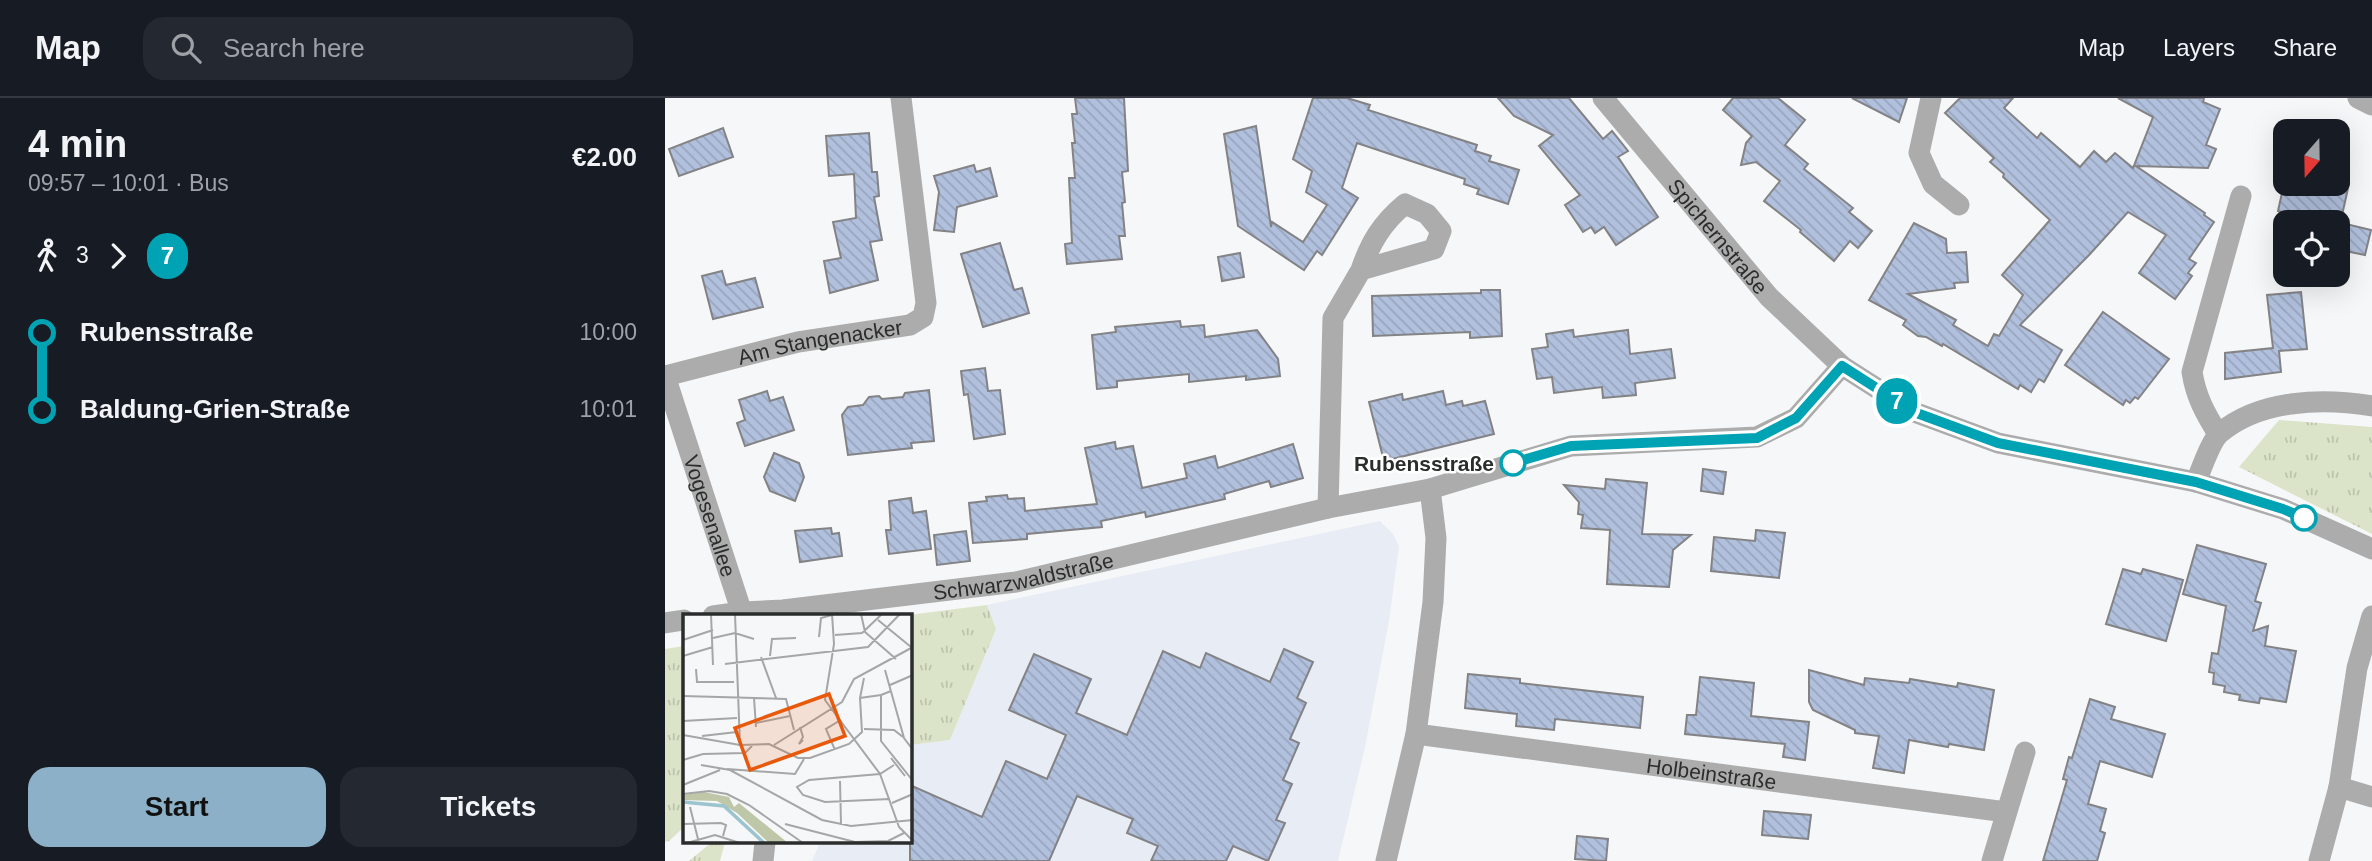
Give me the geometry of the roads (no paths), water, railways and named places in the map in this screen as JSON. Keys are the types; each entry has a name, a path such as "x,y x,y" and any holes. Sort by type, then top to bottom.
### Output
{"street":[{"name":"Am Stangenacker","path":"665,376 797,342 910,325 923,317 926,303 901,98"},
{"name":"Spichernstraße","path":"1603,98 1769,297 1842,366"},
{"path":"1931,98 1919,153 1933,184 1959,205"},
{"path":"2358,98 2372,105"},
{"path":"2218,434 2202,410 2195,392 2192,372 2241,196"},
{"path":"1328,508 1333,318 1361,270"},
{"path":"1842,366 1914,412 1998,443 2196,482 2283,509 2372,549"},
{"name":"Schwarzwaldstraße","path":"743,614 1016,582 1328,508 1430,489 1571,446 1757,438 1796,418 1842,366"},
{"name":"Vogesenallee","path":"665,376 743,614"},
{"path":"2196,482 2218,434 2252,415 2292,402 2350,402 2372,406"},
{"path":"1386,861 1416,734 1433,602 1436,538 1430,489"},
{"path":"2319,861 2339,787 2357,668 2372,616"},
{"path":"665,623 683,620"},
{"name":"Holbeinstraße","path":"1416,734 2006,812"},
{"path":"1992,861 2025,752"},
{"path":"2339,787 2372,797"}],"place":[{"name":"Rubensstraße","path":"1513,463"}]}
